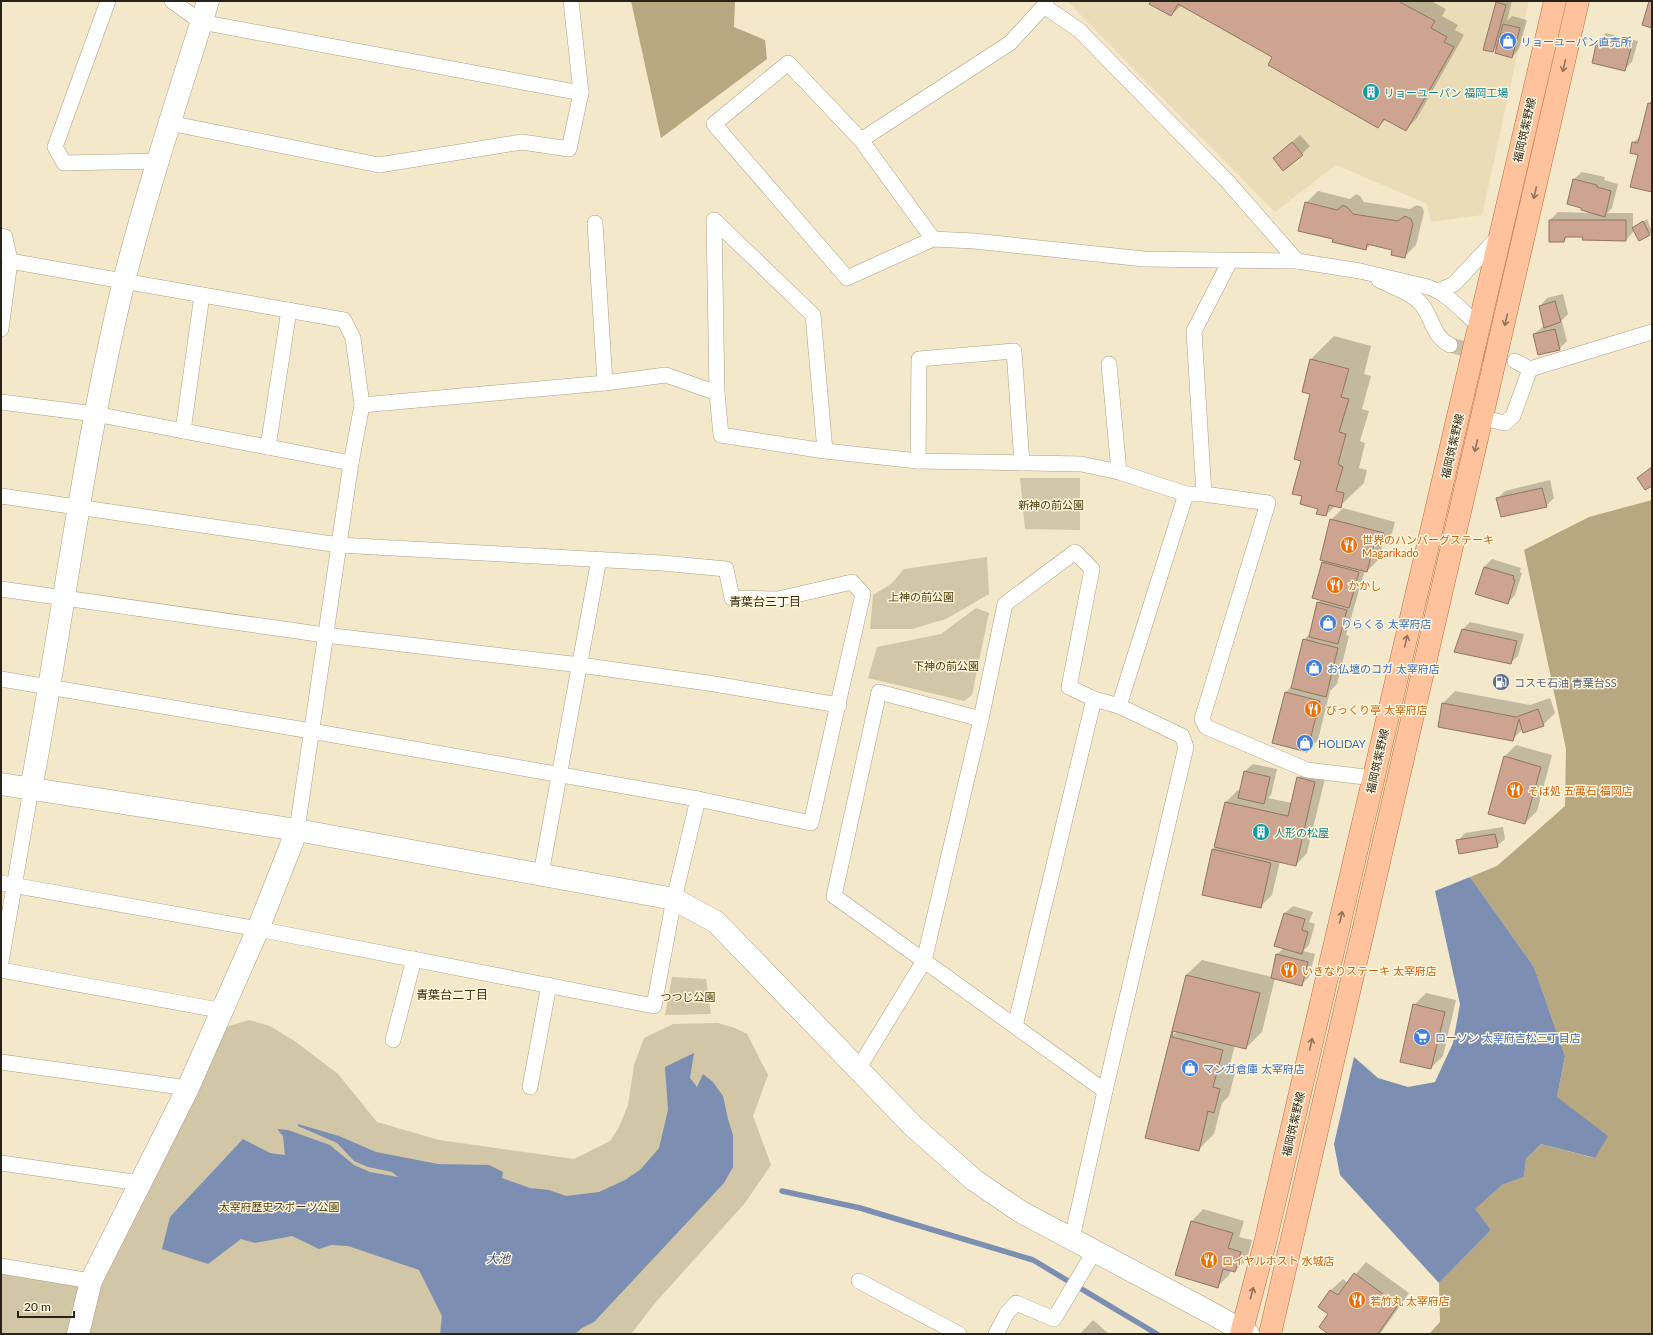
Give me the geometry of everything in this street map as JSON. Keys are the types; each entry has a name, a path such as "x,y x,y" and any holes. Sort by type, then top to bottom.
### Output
{"main road":[{"name":"福岡筑紫野線","path":"1243,1333 1555,1"},
{"path":"1270,1334 1396,785 1483,418 1578,1"}],"street":[{"path":"108,1 55,147 64,163 158,161"},
{"path":"172,1 201,22 581,93"},
{"path":"1,962 8,884 31,789 50,686 95,414 124,281 169,123 208,1"},
{"path":"169,123 379,165 522,142 569,150 581,93 571,1"},
{"path":"861,140 1010,44 1045,4 1079,30 1228,182 1296,261"},
{"path":"934,239 861,140 788,63 714,124 847,278 934,239 974,241 1144,259 1296,261 1360,271 1412,282 1438,290 1480,326"},
{"path":"825,451 813,315 714,220 717,393 721,435 825,451 918,461 1081,464 1119,472 1186,494 1204,494 1268,503 1202,720 1206,726 1307,770 1373,778"},
{"path":"595,223 605,383"},
{"path":"1438,290 1454,284 1500,234"},
{"path":"1,236 5,237 10,261 1,321"},
{"path":"10,261 344,320 353,338 362,405 351,463 297,830 224,1010 188,1088 91,1281 78,1334"},
{"path":"1204,494 1194,331 1230,261"},
{"path":"1360,271 1412,297 1422,305 1438,337 1443,342 1450,345"},
{"path":"183,431 202,296"},
{"path":"268,447 289,310"},
{"path":"1515,361 1530,369 1652,332"},
{"path":"918,461 919,359 1014,350 1022,463"},
{"path":"1109,364 1119,472"},
{"path":"1483,418 1505,423 1513,416 1530,369"},
{"path":"362,405 605,383 666,375 717,393"},
{"path":"1,402 95,414 351,463"},
{"path":"1119,706 1186,494"},
{"path":"1,496 339,544 662,563 726,569 732,598 778,600 852,582 863,594 812,823 698,799 311,730 1,679"},
{"path":"858,1069 924,961 1005,604 1074,552 1092,569 1069,687 1094,699 1119,706 1182,736 1186,747 1072,1238"},
{"path":"541,874 599,560"},
{"path":"1,589 325,635 580,665 708,683 839,705"},
{"path":"980,719 879,692 834,896 1105,1091"},
{"path":"1015,1026 1094,699"},
{"path":"1,784 297,830 674,899 716,922 913,1126 974,1180 1021,1212 1072,1238 1094,1252 1214,1314 1243,1333"},
{"path":"8,884 258,928 654,1006 674,899 698,799"},
{"path":"393,1040 414,959"},
{"path":"1,970 224,1010"},
{"path":"530,1087 549,985"},
{"path":"1,1062 188,1088"},
{"path":"1,1163 140,1183"},
{"path":"996,1334 1007,1313 1016,1303 1054,1319 1094,1252"},
{"path":"1,1266 91,1281"},
{"path":"859,1281 960,1334"}],"shaded area":[{"path":"631,1 735,1 734,27 765,40 767,59 661,138"},
{"name":"リョーユーパン 福岡工場","path":"1067,1 1529,1 1482,215 1431,222 1427,204 1336,165 1275,212"},
{"path":"1652,500 1652,1334 1429,1334 1440,1322 1439,1283 1491,1230 1474,1209 1502,1185 1524,1177 1526,1159 1541,1144 1594,1158 1557,1097 1565,1056 1534,967 1470,877 1497,866 1565,806 1566,749 1524,550 1589,517"}],"green space":[{"name":"新神の前公園","path":"1020,478 1080,478 1080,530 1025,529"},
{"name":"上神の前公園","path":"987,557 989,594 946,619 912,629 870,629 873,595 891,584 904,569"},
{"name":"下神の前公園","path":"976,608 989,613 972,695 964,701 868,678 877,647 941,634"},
{"name":"つつじ公園","path":"672,977 706,979 711,1014 665,1015"},
{"name":"太宰府歴史スポーツ公園","path":"249,1020 270,1026 296,1042 338,1074 377,1122 439,1140 574,1159 610,1141 619,1127 628,1105 634,1065 644,1038 673,1024 718,1023 735,1028 747,1034 768,1075 753,1116 771,1165 745,1203 656,1302 631,1334 88,1334 98,1289 226,1027"},
{"path":"1,1273 83,1286 71,1334 1,1334"}],"water":[{"path":"1470,877 1534,967 1565,1056 1557,1097 1608,1136 1595,1158 1541,1144 1526,1159 1524,1177 1502,1185 1475,1209 1491,1230 1439,1283 1340,1175 1334,1144 1354,1057 1378,1078 1408,1087 1435,1082 1453,1043 1460,1004 1435,891"},
{"name":"大池","path":"694,1053 690,1078 697,1087 703,1074 713,1082 723,1096 733,1135 733,1167 724,1183 594,1322 582,1328 575,1334 440,1334 442,1316 419,1270 348,1246 331,1245 319,1249 292,1236 255,1243 241,1239 208,1264 162,1249 170,1217 243,1139 270,1153 285,1155 283,1136 277,1129 288,1130 330,1145 354,1165 370,1172 398,1177 392,1172 368,1167 354,1161 337,1143 298,1126 298,1124 339,1136 376,1152 438,1164 489,1165 503,1172 502,1178 530,1188 549,1190 566,1196 599,1192 625,1180 641,1169 659,1148 668,1110 665,1067"}],"building":[{"name":"リョーユーパン 福岡工場","path":"1151,1 1398,1 1435,21 1431,28 1447,37 1444,42 1454,47 1406,131 1384,119 1378,128 1268,65 1272,57 1178,4 1171,16 1149,4"},
{"path":"1649,1 1652,1 1652,28 1642,25"},
{"path":"1496,2 1506,5 1493,52 1483,50"},
{"name":"リョーユーパン直売所","path":"1503,24 1520,28 1512,58 1495,53"},
{"path":"1597,40 1631,48 1625,71 1592,63"},
{"path":"1648,103 1652,104 1652,192 1630,187 1638,155 1630,153 1632,142 1638,143"},
{"path":"1292,142 1303,155 1283,171 1273,158"},
{"path":"1573,179 1597,185 1597,187 1611,191 1605,217 1567,204"},
{"path":"1305,202 1337,210 1343,205 1353,214 1398,221 1405,216 1411,219 1413,224 1405,258 1391,255 1392,250 1367,244 1366,250 1332,242 1333,239 1298,231"},
{"path":"1549,220 1626,220 1626,241 1582,240 1583,237 1565,237 1564,242 1549,242"},
{"path":"1643,221 1650,235 1639,241 1632,228"},
{"path":"1555,301 1561,322 1544,328 1539,306"},
{"path":"1555,329 1560,350 1538,355 1533,334"},
{"path":"1310,359 1349,369 1341,397 1349,399 1339,432 1346,434 1338,464 1343,467 1336,491 1344,493 1341,508 1329,505 1326,516 1316,514 1318,509 1300,504 1302,496 1292,494 1301,461 1294,459 1310,394 1302,392"},
{"path":"1652,467 1652,486 1645,490 1637,478"},
{"path":"1542,488 1547,507 1501,517 1496,498"},
{"name":"世界のハンバーグステーキ Magarikado","path":"1330,519 1384,533 1381,546 1374,545 1367,572 1320,560"},
{"name":"かかし","path":"1322,562 1359,572 1349,608 1312,598"},
{"path":"1484,567 1514,576 1513,579 1515,580 1508,604 1475,594"},
{"name":"りらくる 太宰府店","path":"1317,602 1347,610 1338,644 1309,637"},
{"path":"1462,629 1517,641 1511,664 1454,652"},
{"name":"お仏壇のコガ 太宰府店","path":"1303,639 1338,648 1326,697 1291,688"},
{"path":"1285,692 1320,701 1307,752 1272,743"},
{"path":"1442,703 1516,717 1538,709 1544,726 1523,733 1519,719 1513,741 1438,727"},
{"name":"そば処 五萬石 福岡店","path":"1504,756 1541,767 1525,824 1488,814"},
{"path":"1244,771 1270,777 1264,804 1238,798"},
{"name":"人形の松屋","path":"1297,777 1315,782 1296,866 1214,847 1225,802 1288,816"},
{"path":"1495,834 1498,847 1459,854 1456,840"},
{"path":"1212,849 1271,863 1261,908 1202,895"},
{"path":"1284,913 1305,919 1302,930 1308,932 1302,954 1274,946"},
{"name":"いきなりステーキ 太宰府店","path":"1276,954 1308,962 1302,986 1271,978"},
{"name":"マンガ倉庫 太宰府店","path":"1186,975 1260,993 1246,1049 1173,1031 1172,1037 1223,1050 1213,1087 1220,1089 1214,1113 1208,1111 1199,1151 1145,1138"},
{"name":"ローソン 太宰府吉松三丁目店","path":"1413,1004 1445,1012 1431,1069 1400,1062"},
{"name":"ロイヤルホスト 水城店","path":"1191,1221 1233,1233 1228,1248 1241,1252 1235,1272 1223,1269 1218,1288 1175,1275"},
{"name":"若竹丸 太宰府店","path":"1354,1273 1398,1305 1378,1334 1328,1334 1319,1327 1328,1314 1318,1307 1330,1290 1338,1295"}],"waterway":[{"path":"782,1191 860,1208 1033,1260 1157,1334"}],"tunnel":[{"path":"1450,345 1505,359"}],"place":[{"name":"リョーユーパン直売所","path":"1508,41"},
{"name":"リョーユーパン 福岡工場","path":"1371,92"},
{"name":"世界のハンバーグステーキ Magarikado","path":"1349,545"},
{"name":"かかし","path":"1335,585"},
{"name":"りらくる 太宰府店","path":"1328,623"},
{"name":"お仏壇のコガ 太宰府店","path":"1314,668"},
{"name":"コスモ石油 青葉台SS","path":"1501,682"},
{"name":"びっくり亭 太宰府店","path":"1313,709"},
{"name":"HOLIDAY","path":"1305,743"},
{"name":"そば処 五萬石 福岡店","path":"1515,790"},
{"name":"人形の松屋","path":"1261,832"},
{"name":"いきなりステーキ 太宰府店","path":"1289,970"},
{"name":"ローソン 太宰府吉松三丁目店","path":"1422,1037"},
{"name":"マンガ倉庫 太宰府店","path":"1190,1068"},
{"name":"ロイヤルホスト 水城店","path":"1209,1260"},
{"name":"若竹丸 太宰府店","path":"1357,1300"}],"district":[{"name":"青葉台三丁目","path":"765,601"},
{"name":"青葉台二丁目","path":"452,994"}]}
